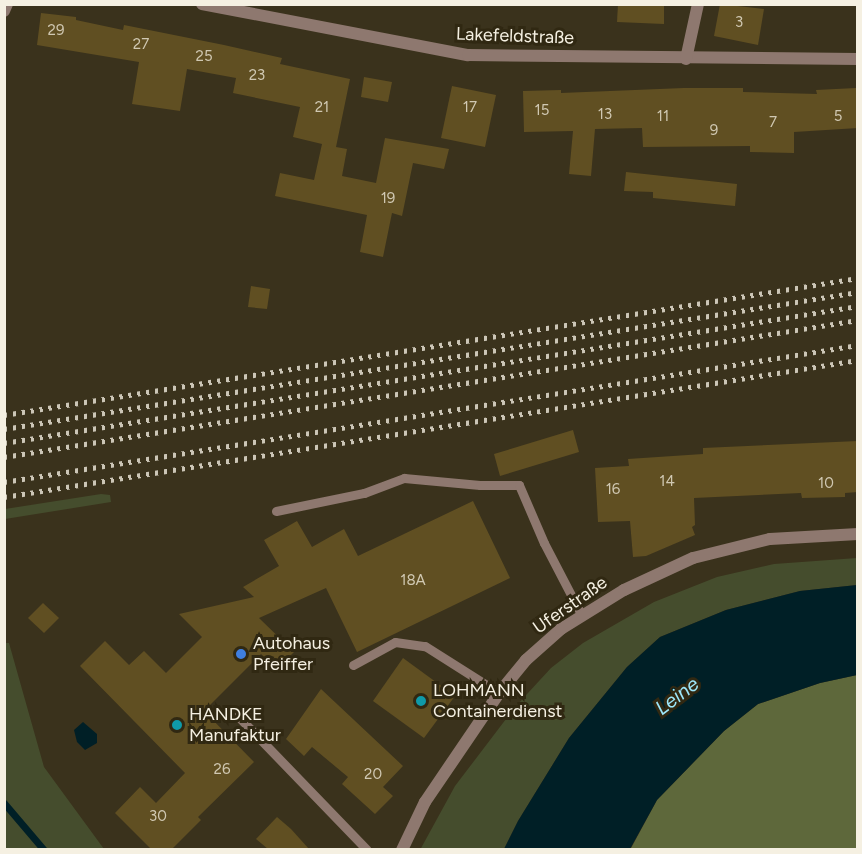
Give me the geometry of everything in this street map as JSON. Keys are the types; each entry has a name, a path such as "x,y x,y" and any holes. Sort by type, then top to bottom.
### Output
{"street":[{"path":"4,11 7,4"},
{"name":"Lakefeldstraße","path":"202,4 468,55 858,59"},
{"path":"686,58 698,4"},
{"name":"Uferstraße","path":"402,849 425,802 499,693 526,660 581,614 669,569 726,549 770,539 858,534"}],"lane":[{"path":"276,511 364,493 404,478 480,485 519,484 544,543 581,614"},
{"path":"353,665 395,642 425,646 499,693"},
{"path":"232,710 367,849"}],"green space":[{"path":"101,494 110,495 111,502 5,519 5,509"},
{"path":"857,558 857,585 800,591 726,610 660,637 627,667 569,738 518,821 504,849 420,850 455,786 516,706 551,668 583,643 654,602 717,577 774,564"},
{"path":"5,643 9,643 44,767 104,849 5,849"},
{"path":"857,675 857,849 630,850 657,800 724,731 758,704 820,683"}],"water":[{"name":"Leine","path":"857,585 857,675 820,683 758,704 724,731 657,800 630,849 504,849 518,821 569,738 627,667 660,637 726,610 800,591"},
{"path":"83,722 97,734 97,743 85,750 77,742 74,730"}],"building":[{"path":"618,4 664,4 664,24 617,22"},
{"path":"720,4 764,9 758,45 714,36"},
{"path":"41,13 76,17 76,20 123,30 124,25 224,45 282,58 280,64 350,79 336,147 347,149 342,176 376,183 385,138 449,149 444,169 413,163 402,216 392,213 383,257 360,252 367,215 275,196 280,173 314,180 322,144 293,137 300,107 233,93 236,78 187,69 180,111 132,104 139,62 37,45"},
{"path":"364,77 392,82 388,102 361,97"},
{"path":"452,86 496,95 485,147 441,138"},
{"path":"743,88 743,92 817,94 816,90 856,88 858,128 794,132 794,153 750,152 750,146 643,147 642,128 595,129 591,176 569,174 573,131 524,132 523,91 561,90 561,93"},
{"path":"626,172 737,184 735,206 653,198 653,192 624,191"},
{"path":"251,286 270,289 267,309 248,307"},
{"path":"573,430 579,452 500,476 494,454"},
{"path":"858,441 858,492 845,493 845,497 802,498 801,493 694,498 695,525 692,527 695,535 646,556 633,557 630,521 598,522 595,468 629,466 628,459 703,454 703,448"},
{"path":"473,501 510,578 357,652 326,588 259,618 294,652 277,669 261,654 204,711 254,762 198,817 201,820 172,849 151,849 115,813 140,787 156,803 185,773 80,666 105,641 129,665 144,651 166,673 202,637 179,614 254,597 243,587 279,566 264,540 297,521 312,547 344,529 358,556"},
{"path":"43,603 59,618 44,633 28,618"},
{"name":"LOHMANN Containerdienst","path":"403,658 455,696 424,738 373,701"},
{"path":"321,689 403,766 383,787 393,796 375,814 342,784 348,777 312,747 304,756 286,739"},
{"path":"277,817 309,849 268,849 256,839"}],"waterway":[{"path":"4,803 44,850"}],"railway":[{"path":"4,415 858,278"},
{"path":"4,429 858,292"},
{"path":"4,443 858,306"},
{"path":"4,457 858,320"},
{"path":"4,482 858,345"},
{"path":"4,497 858,360"}],"place":[{"name":"Autohaus Pfeiffer","path":"241,654"},
{"name":"LOHMANN Containerdienst","path":"421,701"},
{"name":"HANDKE Manufaktur","path":"177,725"}]}
